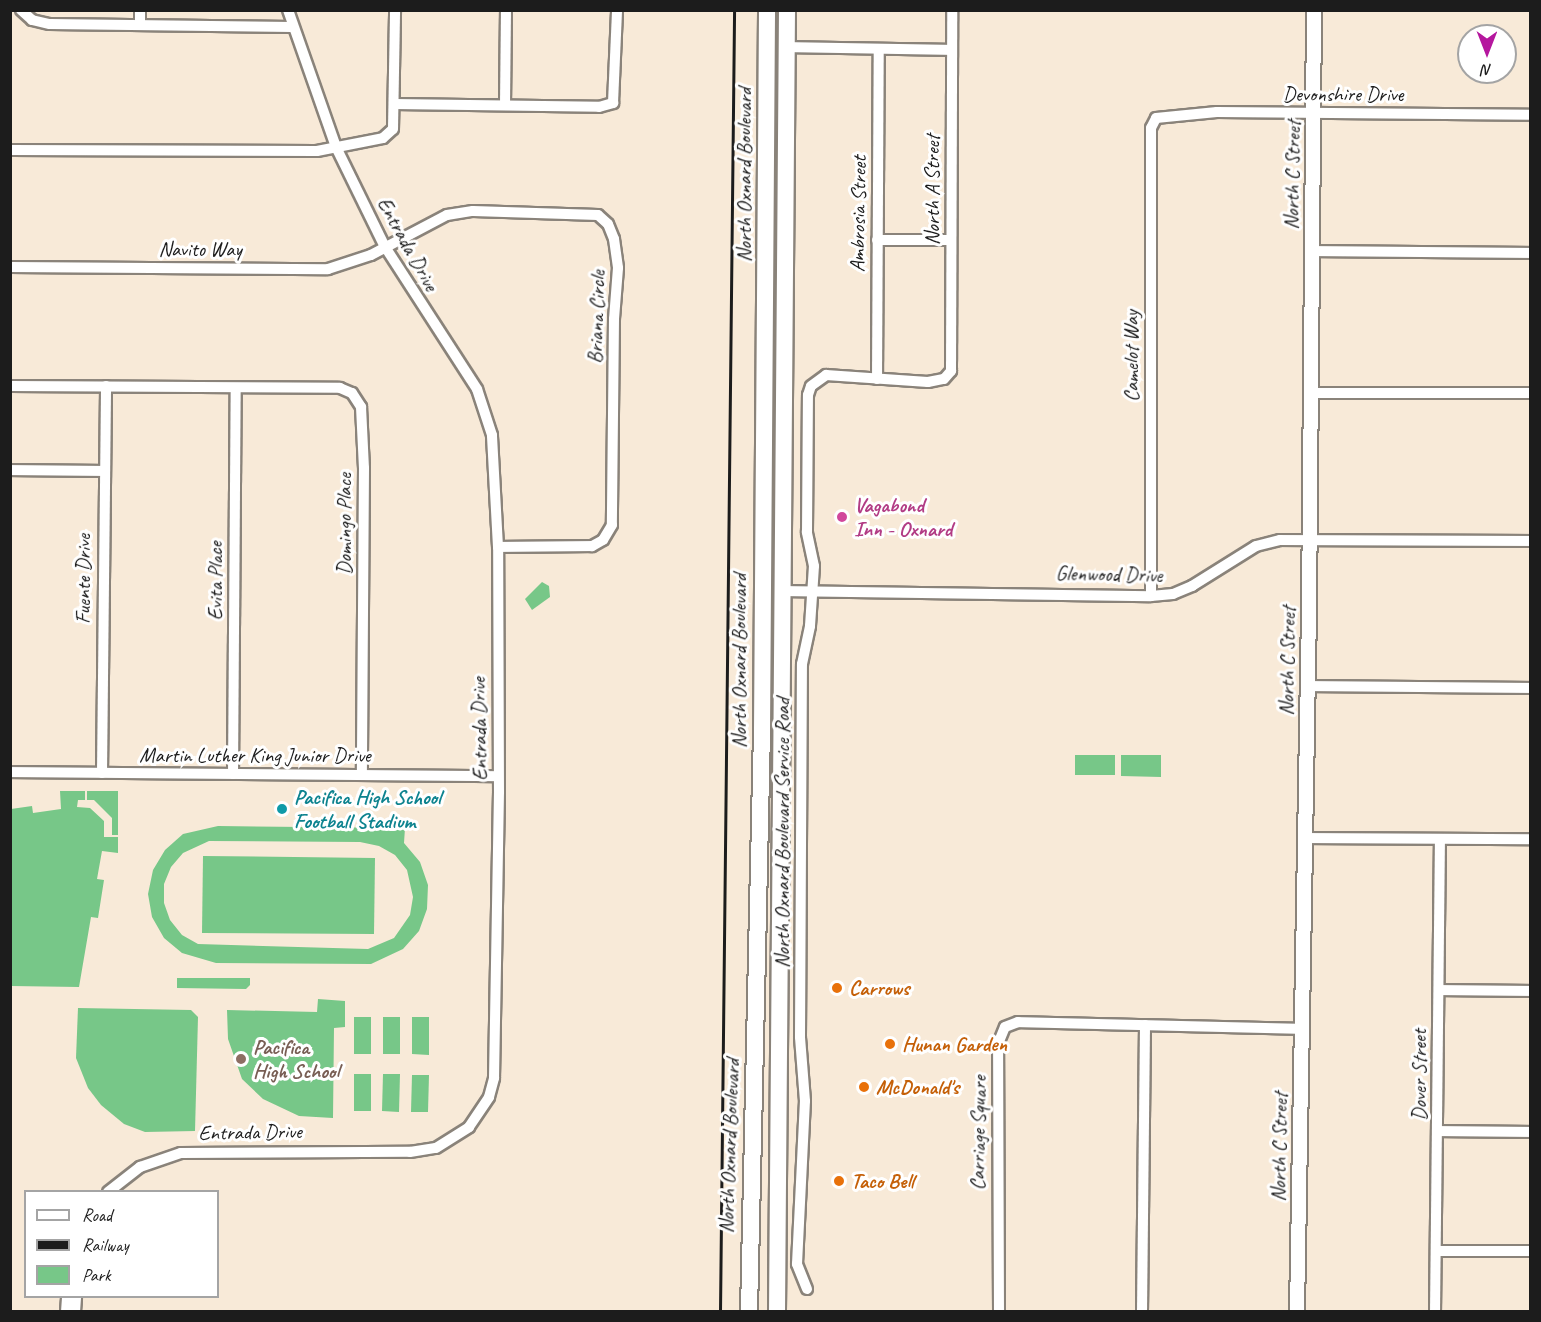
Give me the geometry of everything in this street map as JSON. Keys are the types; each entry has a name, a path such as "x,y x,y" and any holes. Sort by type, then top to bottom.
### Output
{"main road":[{"name":"North Oxnard Boulevard","path":"749,1311 761,656 767,10"},
{"path":"766,274 774,227 775,66 787,47 779,34 776,10"},
{"name":"North Oxnard Boulevard","path":"777,1311 780,591 787,10"},
{"path":"761,656 772,645 771,611 780,591 772,568 762,557"},
{"path":"754,1094 778,1113"}],"street":[{"path":"140,10 140,25"},
{"name":"Entrada Drive","path":"111,1190 118,1180 160,1158 181,1153 206,1150 410,1152 436,1148 469,1127 489,1097 494,1078 498,547 492,435 484,407 468,374 385,247 336,147 292,27 288,10"},
{"path":"10,150 296,151 336,147 390,134 394,104 395,10"},
{"path":"505,105 506,10"},
{"path":"394,104 599,107 613,103 617,10"},
{"name":"North A Street","path":"877,379 936,381 951,370 952,10"},
{"name":"North C Street","path":"1297,1311 1310,540 1314,10"},
{"path":"23,14 50,24 292,27"},
{"path":"787,47 952,50"},
{"name":"Ambrosia Street","path":"877,379 879,49"},
{"name":"Devonshire Drive","path":"1156,118 1217,112 1530,115"},
{"name":"Camelot Way","path":"1151,596 1151,128 1156,118"},
{"name":"Briana Circle","path":"385,247 429,223 473,211 584,212 598,215 608,224 614,239 618,268 614,319 612,525 603,540 591,546 498,547"},
{"path":"877,240 951,240"},
{"name":"Navito Way","path":"10,267 328,269 349,265 385,247"},
{"path":"1312,251 1530,253"},
{"name":"North Oxnard Boulevard Service Road","path":"807,1289 797,1264 805,1101 800,1037 802,664 814,566 807,509 808,395 818,378 838,374 877,379"},
{"name":"Domingo Place","path":"10,386 340,388 352,393 361,407 362,775"},
{"name":"Fuente Drive","path":"102,773 103,471 106,386"},
{"name":"Evita Place","path":"233,774 237,389"},
{"path":"1310,393 1530,393"},
{"path":"10,470 103,471"},
{"name":"Glenwood Drive","path":"780,591 1151,596 1173,594 1192,586 1256,546 1280,540 1530,541"},
{"path":"1308,686 1530,688"},
{"name":"Martin Luther King Junior Drive","path":"10,772 498,776"},
{"path":"1305,838 1530,839"},
{"name":"Dover Street","path":"1435,1311 1440,839"},
{"path":"1439,990 1530,992"},
{"name":"Carriage Square","path":"999,1311 996,1290 1000,1035 1005,1027 1018,1022 1302,1029"},
{"path":"1142,1311 1145,1025"},
{"path":"1438,1131 1530,1132"},
{"path":"1437,1251 1530,1251"}],"green space":[{"path":"542,582 549,586 550,597 532,610 525,599"},
{"path":"1075,755 1115,755 1115,775 1075,775"},
{"path":"1121,755 1161,755 1161,777 1121,776"},
{"path":"60,791 85,791 85,800 78,800 77,807 90,808 104,821 104,837 118,837 118,853 102,851 97,879 104,880 98,918 91,917 79,987 11,986 11,809 32,806 33,813 61,809"},
{"path":"87,791 118,791 118,835 112,835 112,818 94,800 87,800"},
{"path":"218,826 405,828 404,843 420,862 428,885 427,909 419,931 403,949 371,964 216,963 182,953 164,938 152,917 148,894 153,870 165,850 183,834","holes":["209,841 360,842 379,846 395,855 407,870 413,897 410,915 394,938 368,949 198,944 182,935 170,920 164,903 164,884 171,867 183,853"]},
{"path":"203,856 375,858 374,934 202,933"},
{"path":"177,978 250,978 250,985 246,989 177,988"},
{"path":"318,999 345,1001 345,1027 334,1028 333,1118 299,1116 263,1099 242,1079 228,1039 227,1010 317,1012"},
{"path":"78,1008 191,1010 198,1017 195,1131 145,1132 124,1124 101,1105 88,1088 76,1058"},
{"path":"354,1017 371,1017 371,1054 354,1054"},
{"path":"383,1017 400,1017 400,1054 383,1054"},
{"path":"412,1017 429,1017 429,1055 412,1054"},
{"path":"354,1074 371,1074 371,1111 354,1111"},
{"path":"383,1074 400,1074 399,1112 382,1111"},
{"path":"412,1075 429,1075 428,1112 411,1112"}],"railway":[{"path":"720,1312 734,10"}],"place":[{"name":"Vagabond Inn - Oxnard","path":"842,517"},
{"name":"Pacifica High School Football Stadium","path":"282,809"},
{"name":"Carrows","path":"837,988"},
{"name":"Hunan Garden","path":"890,1044"},
{"name":"Pacifica High School","path":"241,1059"},
{"name":"McDonald's","path":"864,1087"},
{"name":"Taco Bell","path":"839,1181"}]}
